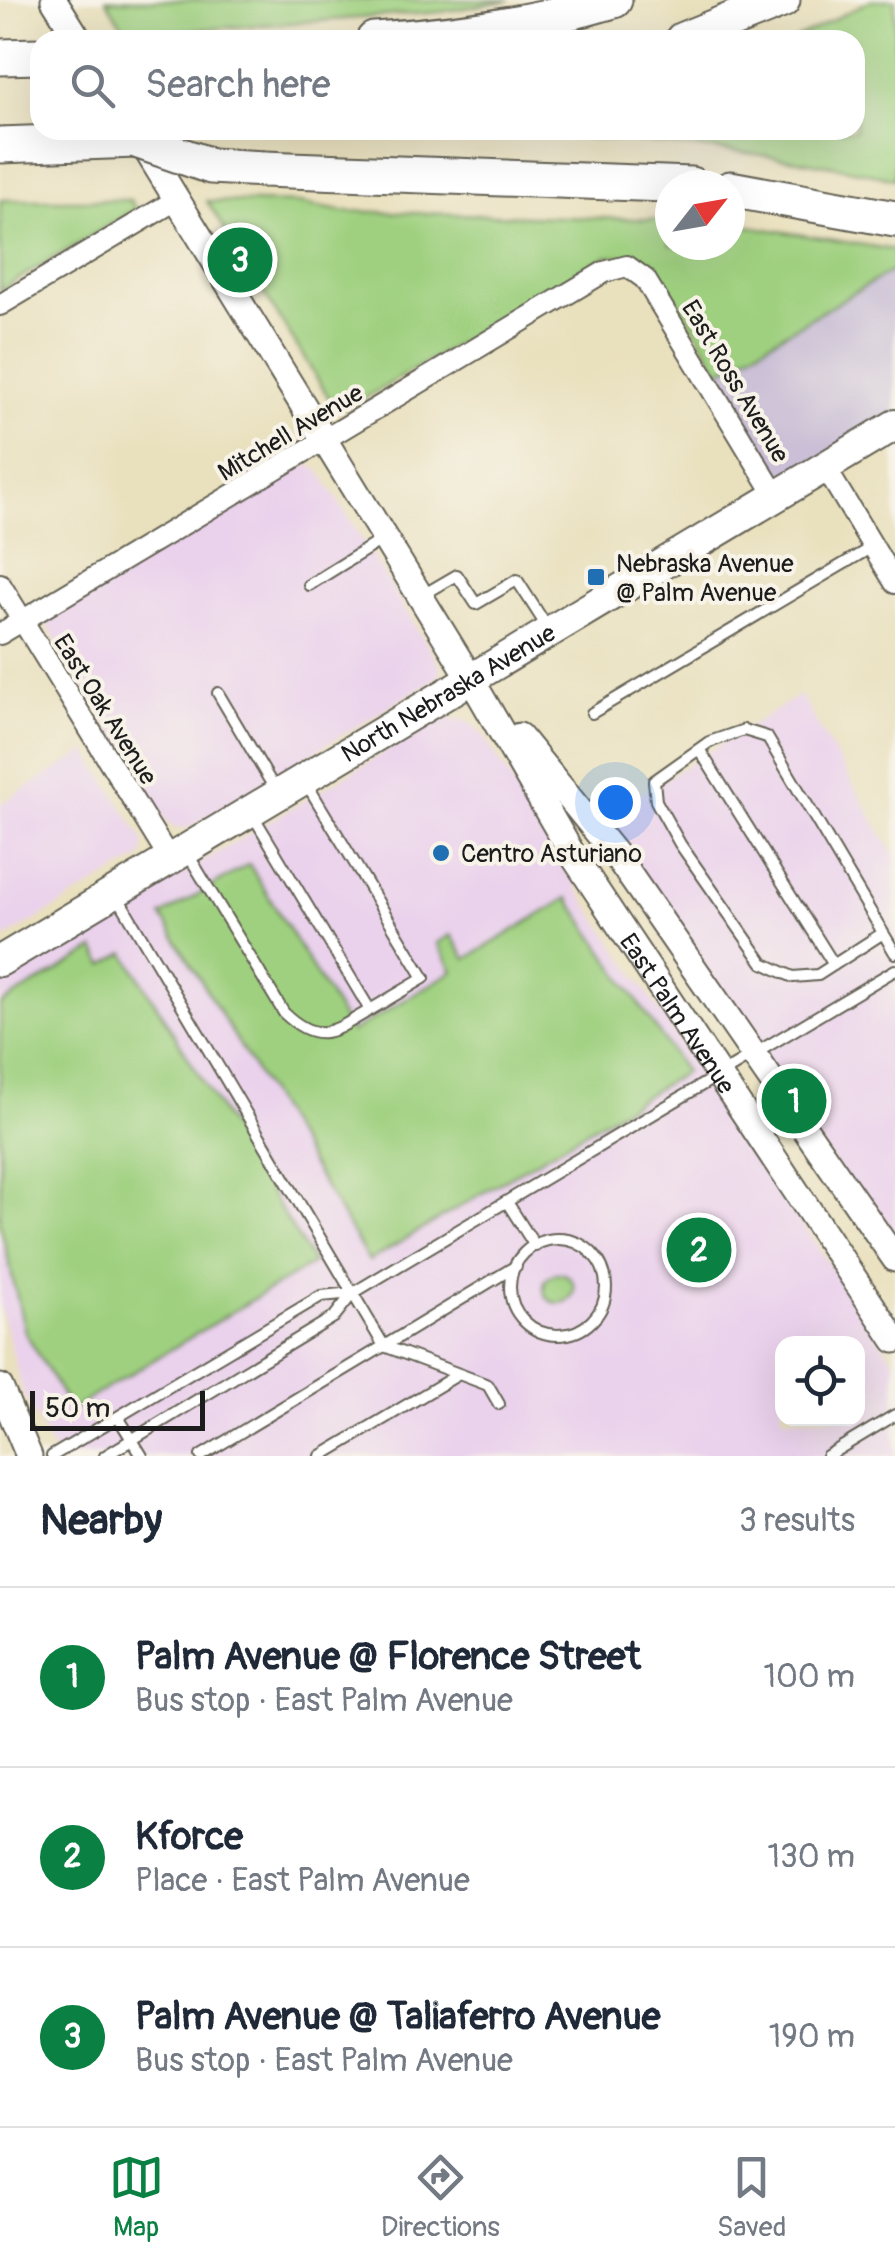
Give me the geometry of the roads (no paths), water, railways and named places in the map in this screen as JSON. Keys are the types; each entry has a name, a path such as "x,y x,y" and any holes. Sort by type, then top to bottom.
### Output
{"highway":[{"path":"472,30 614,0"},
{"path":"708,30 782,0"},
{"path":"1,57 30,56"},
{"path":"0,145 60,140"},
{"path":"157,140 211,166 655,184"},
{"path":"745,192 895,218"}],"main road":[{"name":"North Nebraska Avenue","path":"0,961 895,425"}],"street":[{"path":"54,0 73,30"},
{"name":"East Palm Avenue","path":"146,140 176,200 471,678 574,857 895,1340"},
{"path":"0,305 176,200"},
{"name":"East Ross Avenue","path":"604,272 627,266 645,279 776,496"},
{"name":"Mitchell Avenue","path":"0,634 604,272"},
{"path":"825,467 895,583"},
{"name":"East Oak Avenue","path":"0,584 178,855"},
{"name":"East Palm Avenue","path":"471,678 615,854 895,1259"},
{"path":"0,1387 29,1456"}],"lane":[{"path":"309,585 384,539"},
{"path":"592,713 873,546"},
{"path":"420,597 457,575 476,604 516,580 550,632"},
{"path":"178,855 284,1013 300,1027 314,1033 331,1032 424,978 291,787 218,693"},
{"path":"883,933 818,975 793,976 763,962 680,844 656,801 654,782 709,742 744,730 767,737 883,933 895,954"},
{"path":"699,749 834,965"},
{"path":"250,811 370,1010"},
{"path":"115,892 384,1346 488,1385 499,1404"},
{"path":"105,1456 334,1317 352,1293 895,970"},
{"path":"507,1202 534,1246"},
{"path":"201,1456 516,1266 534,1246 557,1239 574,1242 599,1262 606,1292 594,1319 568,1334 538,1331 516,1310 511,1278 516,1266"},
{"path":"52,1456 321,1296 352,1293"},
{"path":"321,1456 460,1374"},
{"path":"827,1456 895,1415"},
{"path":"118,1417 142,1456"},
{"path":"221,1444 228,1456"}],"place":[{"name":"Palm Avenue @ Taliaferro Avenue","path":"240,260"},
{"name":"Nebraska Avenue @ Palm Avenue","path":"596,577"},
{"name":"Centro Asturiano","path":"441,853"},
{"name":"Palm Avenue @ Florence Street","path":"794,1101"},
{"name":"Kforce","path":"699,1250"}]}
